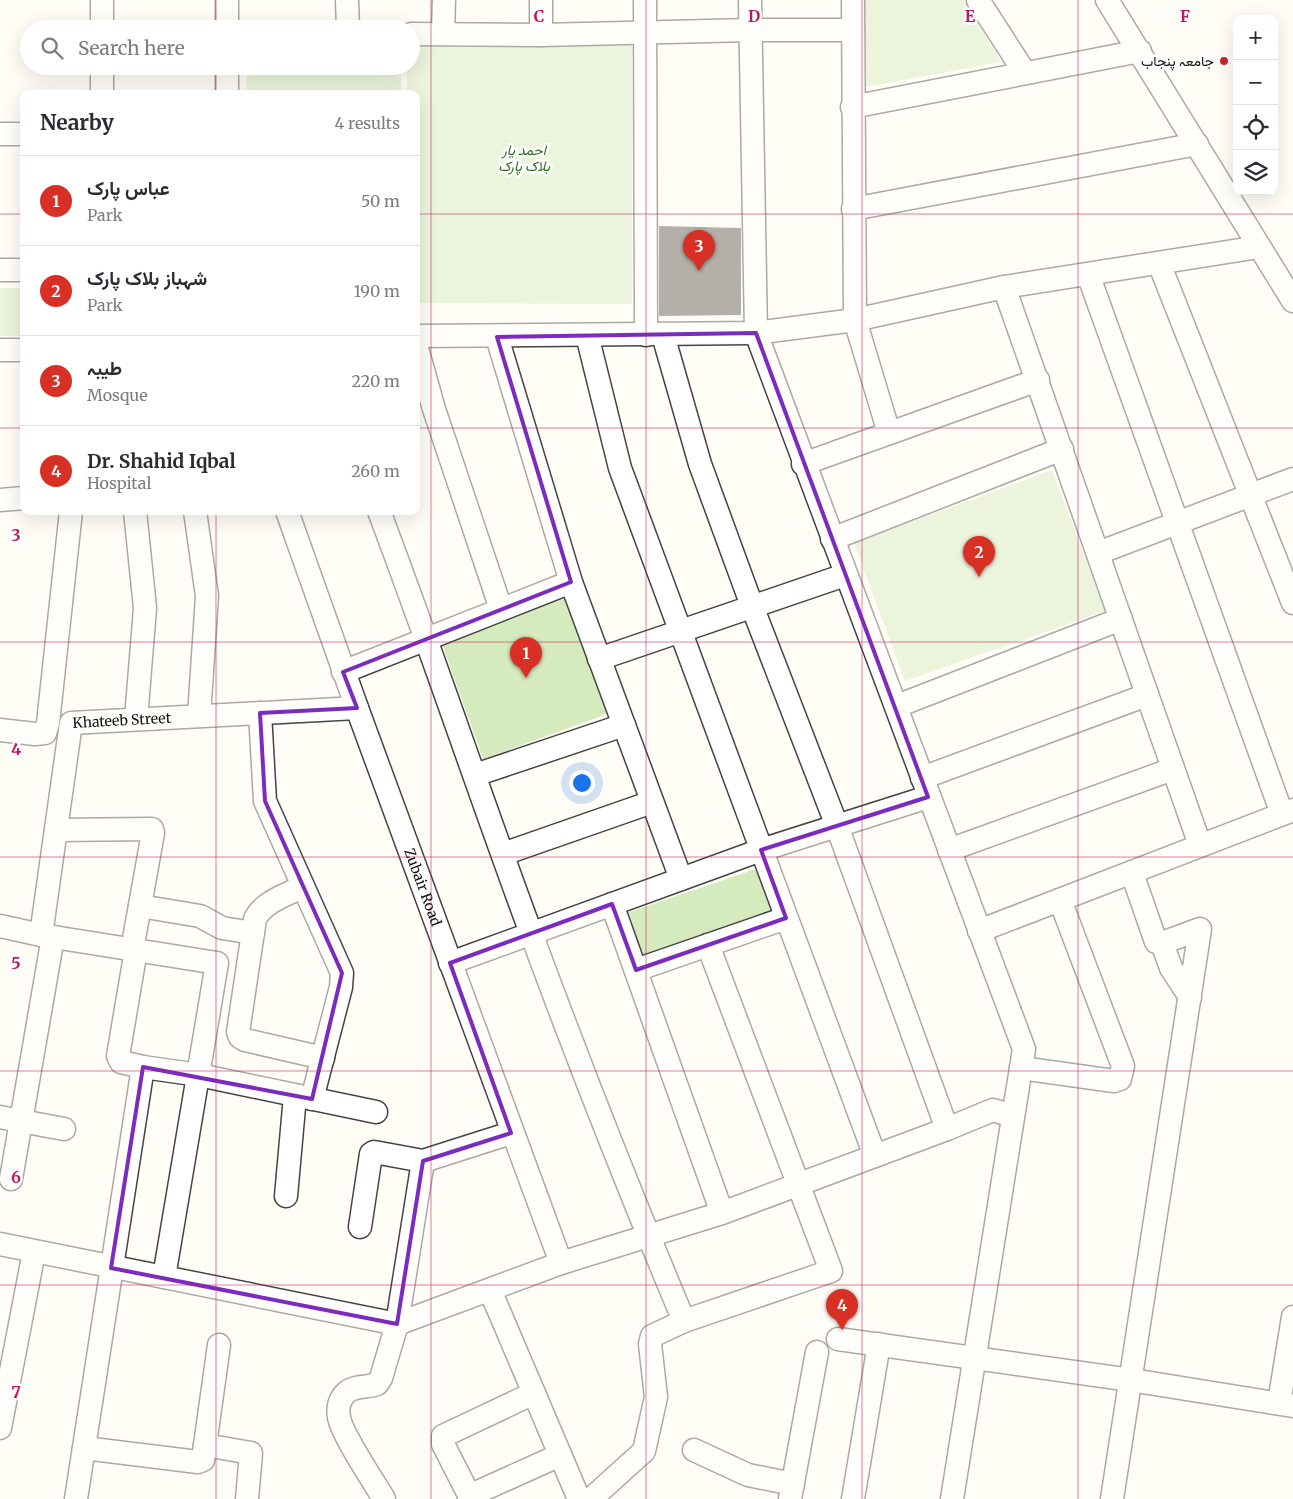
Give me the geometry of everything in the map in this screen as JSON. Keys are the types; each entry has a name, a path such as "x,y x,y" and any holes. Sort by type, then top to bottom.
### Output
{"street":[{"path":"102,0 102,20"},
{"path":"227,0 227,20"},
{"path":"347,0 348,20"},
{"path":"444,0 444,33"},
{"path":"541,0 541,35"},
{"path":"645,0 654,335 752,606 837,826 948,1129"},
{"path":"750,0 756,333 803,464 897,706 925,787 1024,1049 952,1499"},
{"path":"853,0 852,107 855,320 890,433"},
{"path":"978,0 1024,73"},
{"path":"1108,0 1293,302"},
{"path":"420,34 541,35 751,30 853,30"},
{"path":"852,107 1140,50"},
{"path":"102,75 102,90"},
{"path":"226,90 227,75"},
{"path":"0,134 20,134"},
{"path":"853,210 1197,144"},
{"path":"420,336 497,337 756,333 855,320 1004,287 1259,246"},
{"path":"1159,262 1293,603"},
{"path":"0,270 20,270"},
{"path":"979,931 1288,812 1178,523 1088,274"},
{"path":"1004,287 1200,845"},
{"path":"587,335 620,468 875,1156"},
{"path":"497,337 571,582 681,879"},
{"path":"0,350 20,350"},
{"path":"420,358 434,409 502,609"},
{"path":"803,464 1038,380"},
{"path":"832,539 1062,449"},
{"path":"1098,553 1293,479"},
{"path":"0,500 20,498"},
{"path":"0,730 35,734 45,732 48,723 71,515"},
{"path":"135,515 145,608 136,719"},
{"path":"196,515 207,596 199,716"},
{"name":"Zubair Road","path":"288,515 356,708 561,1263"},
{"path":"381,515 427,638 531,933 648,1236 684,1321"},
{"path":"599,659 845,575"},
{"path":"343,672 571,582"},
{"path":"897,706 1121,619"},
{"path":"450,963 761,850 837,826 925,787 1147,695"},
{"name":"Khateeb Street","path":"11,1179 11,1119 47,936 56,830 71,723 356,708"},
{"path":"260,713 265,801 342,973 323,1058 304,1097 286,1196"},
{"path":"48,723 71,723"},
{"path":"475,775 624,725"},
{"path":"949,850 1173,769"},
{"path":"503,854 652,802"},
{"path":"56,830 152,828 153,833 140,906 118,1056 121,1062 198,1075 376,1112"},
{"path":"1112,1499 1200,930 1162,942 1156,942 1152,937 1132,873"},
{"path":"302,887 258,911 238,1032 240,1038 323,1058"},
{"path":"1021,1068 1114,1081 1120,1079 1123,1073 1123,1066 1060,900"},
{"path":"612,904 722,1213"},
{"path":"140,906 200,916 222,928 253,933"},
{"path":"636,970 786,918"},
{"path":"0,926 47,936 217,963 164,1277"},
{"path":"1162,942 1171,968 1190,997"},
{"path":"591,1499 644,1451 656,1397 650,1344 652,1336 658,1331 684,1321 831,1271 708,945"},
{"path":"76,1499 143,1066"},
{"path":"0,1244 111,1268 397,1324 561,1263 722,1213 948,1129 993,1110 1013,1116"},
{"path":"11,1119 64,1129"},
{"path":"360,1227 370,1154 374,1152 423,1161 512,1133"},
{"path":"384,1499 338,1417 339,1402 348,1391 360,1386 377,1384 381,1378 397,1324 423,1161"},
{"path":"0,1428 34,1252"},
{"path":"490,1290 578,1499"},
{"path":"838,1339 1131,1380 1286,1405 1293,1317"},
{"path":"853,1499 879,1344"},
{"path":"84,1448 198,1462 203,1460 219,1345"},
{"path":"694,1450 792,1492 816,1352"},
{"path":"534,1393 443,1436 442,1444 470,1497 560,1455"},
{"path":"205,1446 251,1453 246,1499"}],"highlighted area":[{"path":"756,333 928,797 761,850 786,918 636,970 612,904 450,963 511,1133 423,1161 397,1324 111,1268 143,1067 312,1099 342,973 265,801 260,713 357,708 343,672 571,582 497,337"}],"green space":[{"path":"864,0 964,0 1001,62 865,87"},
{"name":"احمد یار بلاک پارک","path":"632,43 632,304 420,303 420,90 407,90 407,75 420,75 420,46"},
{"path":"246,75 401,75 401,90 247,90"},
{"path":"0,288 20,288 20,336 0,336"},
{"path":"1052,470 1105,611 905,681 854,543"},
{"path":"566,598 610,713 483,759 442,644"},
{"path":"756,869 771,911 642,955 629,912"}],"building":[{"path":"659,226 741,228 741,315 659,316"}],"place":[{"name":"جامعہ پنجاب","path":"1224,61"},
{"name":"طیبہ","path":"699,271"},
{"name":"شہباز بلاک پارک","path":"979,577"},
{"name":"عباس پارک","path":"526,678"},
{"name":"Dr. Shahid Iqbal","path":"842,1330"}]}
